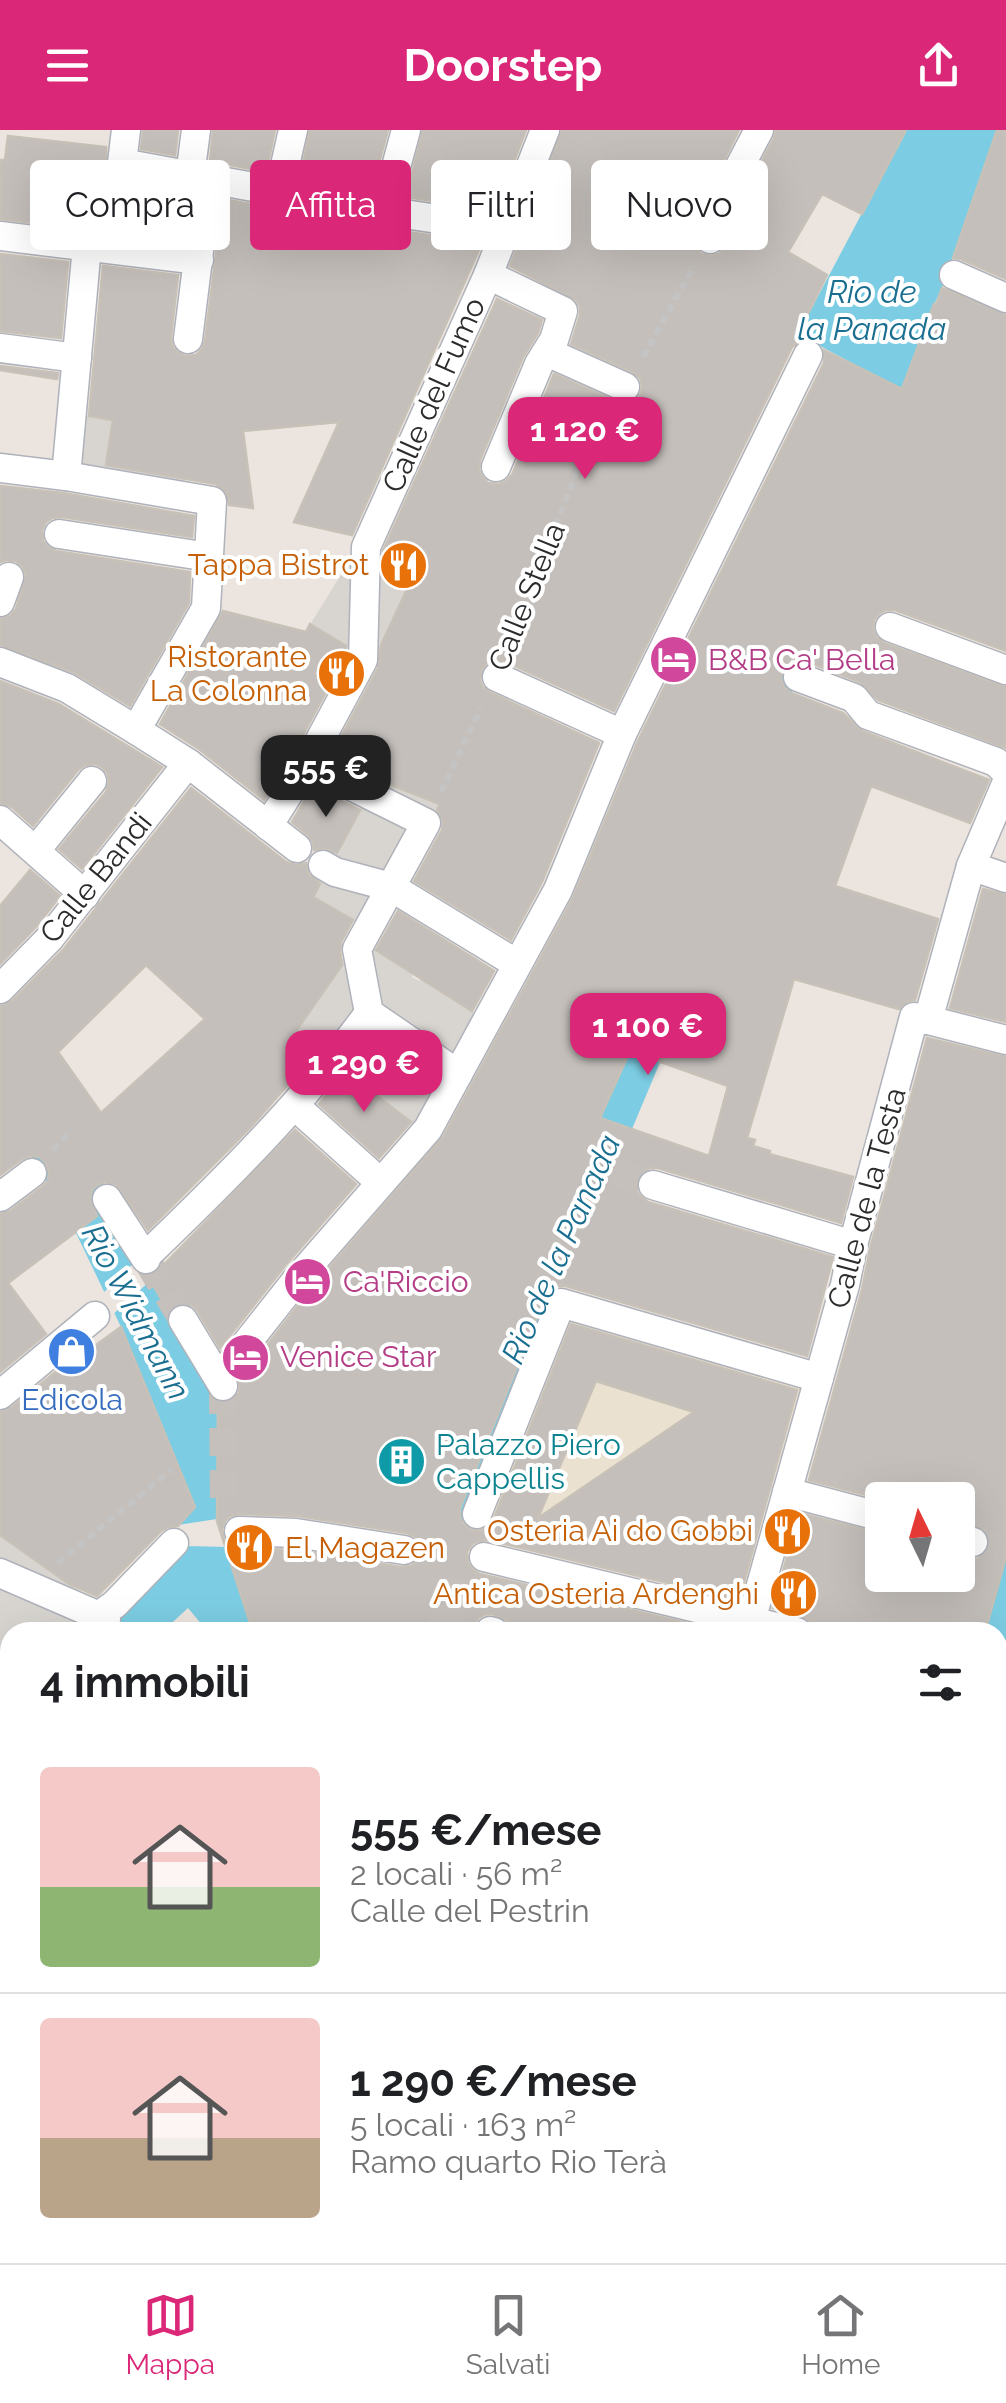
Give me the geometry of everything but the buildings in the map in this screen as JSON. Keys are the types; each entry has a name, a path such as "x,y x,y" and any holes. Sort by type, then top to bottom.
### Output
{"street":[{"path":"122,160 126,130"},
{"path":"196,130 198,160"},
{"path":"286,160 293,130"},
{"path":"398,160 406,130"},
{"name":"Calle del Fumo","path":"533,160 545,130"},
{"path":"743,160 759,130"},
{"path":"0,236 30,240"},
{"path":"66,476 90,250"},
{"path":"115,250 199,260"},
{"path":"188,340 199,250"},
{"name":"Calle del Fumo","path":"307,764 363,660 366,547 497,250"},
{"path":"488,275 563,311 496,467"},
{"path":"954,275 1006,298"},
{"path":"550,346 625,387"},
{"path":"0,348 77,358"},
{"path":"183,1320 221,1382 260,1326 428,1128 558,890 622,734 808,355"},
{"path":"0,468 212,501 206,608 136,730"},
{"path":"59,534 209,557"},
{"path":"890,627 1006,670"},
{"path":"0,662 67,688 136,730 188,763 297,848"},
{"path":"496,677 622,734"},
{"path":"798,678 854,698 868,715 996,762 1006,772"},
{"name":"Calle Bandi","path":"0,989 48,939 188,763"},
{"path":"107,1199 145,1258 295,1106 368,1013 357,949 394,888 431,812 368,794 307,764 260,820"},
{"path":"36,850 92,781"},
{"name":"Calle de la Testa","path":"751,1622 914,1017 928,1020 971,866 1006,784"},
{"path":"0,820 84,895"},
{"path":"323,864 336,872 394,888 517,964"},
{"path":"971,866 1006,878"},
{"path":"368,1013 458,1074"},
{"path":"928,1020 1006,1040"},
{"path":"295,1106 380,1182"},
{"path":"0,1197 32,1173"},
{"path":"652,1185 852,1245"},
{"path":"477,1514 561,1303 819,1378"},
{"path":"0,1395 95,1316"},
{"path":"787,1492 865,1513"},
{"path":"239,1531 296,1533 404,1550"},
{"path":"0,1573 103,1617 174,1543"},
{"path":"484,1557 731,1622"}],"path":[{"name":"Calle Stella","path":"431,812 496,677 577,471 704,250"},
{"path":"58,1144 71,1130"},
{"path":"49,1570 172,1469"}],"shaded area":[{"path":"76,414 190,440 184,490 62,468"},
{"path":"360,544 416,570 371,667 311,623"},
{"path":"376,778 441,804 369,945 413,974 412,977 419,981 422,978 480,1016 417,1127 296,1031 337,972 362,926 308,893 325,862 331,864"},
{"path":"565,1311 802,1383 742,1600 476,1535"},
{"path":"0,1534 105,1609 104,1622 0,1622"}],"water":[{"name":"Rio de la Panada","path":"906,130 997,130 943,285 817,614 757,801 661,1060 632,1129 554,1288 448,1561 432,1622 395,1622 412,1567 641,1029 874,375 798,334"},
{"name":"Rio Widmann","path":"0,1025 106,1182 94,1192 142,1264 218,1395 217,1516 252,1622 200,1622 188,1608 173,1622 113,1622 181,1547 173,1454 121,1327 76,1233 26,1147"},
{"path":"1006,1557 1006,1622 988,1622"}],"pier":[{"path":"138,1259 151,1280 110,1317 100,1296"},
{"path":"217,1505 231,1547 184,1546 174,1530 178,1525 217,1519"}],"tunnel":[{"path":"614,1172 653,1185"},
{"path":"146,1259 183,1320"},
{"path":"223,1386 224,1505"},
{"path":"975,1542 1006,1550"},
{"path":"442,1622 453,1577"},
{"path":"442,1619 454,1622"}],"place":[{"name":"Tappa Bistrot","path":"404,565"},
{"name":"B&B Ca' Bella","path":"673,660"},
{"name":"Ristorante La Colonna","path":"342,674"},
{"name":"Ca'Riccio","path":"308,1282"},
{"name":"Edicola","path":"72,1351"},
{"name":"Venice Star","path":"245,1357"},
{"name":"Palazzo Piero Cappellis","path":"401,1462"},
{"name":"Osteria Ai do Gobbi","path":"788,1531"},
{"name":"El Magazen","path":"250,1548"},
{"name":"Antica Osteria Ardenghi","path":"794,1594"}]}
